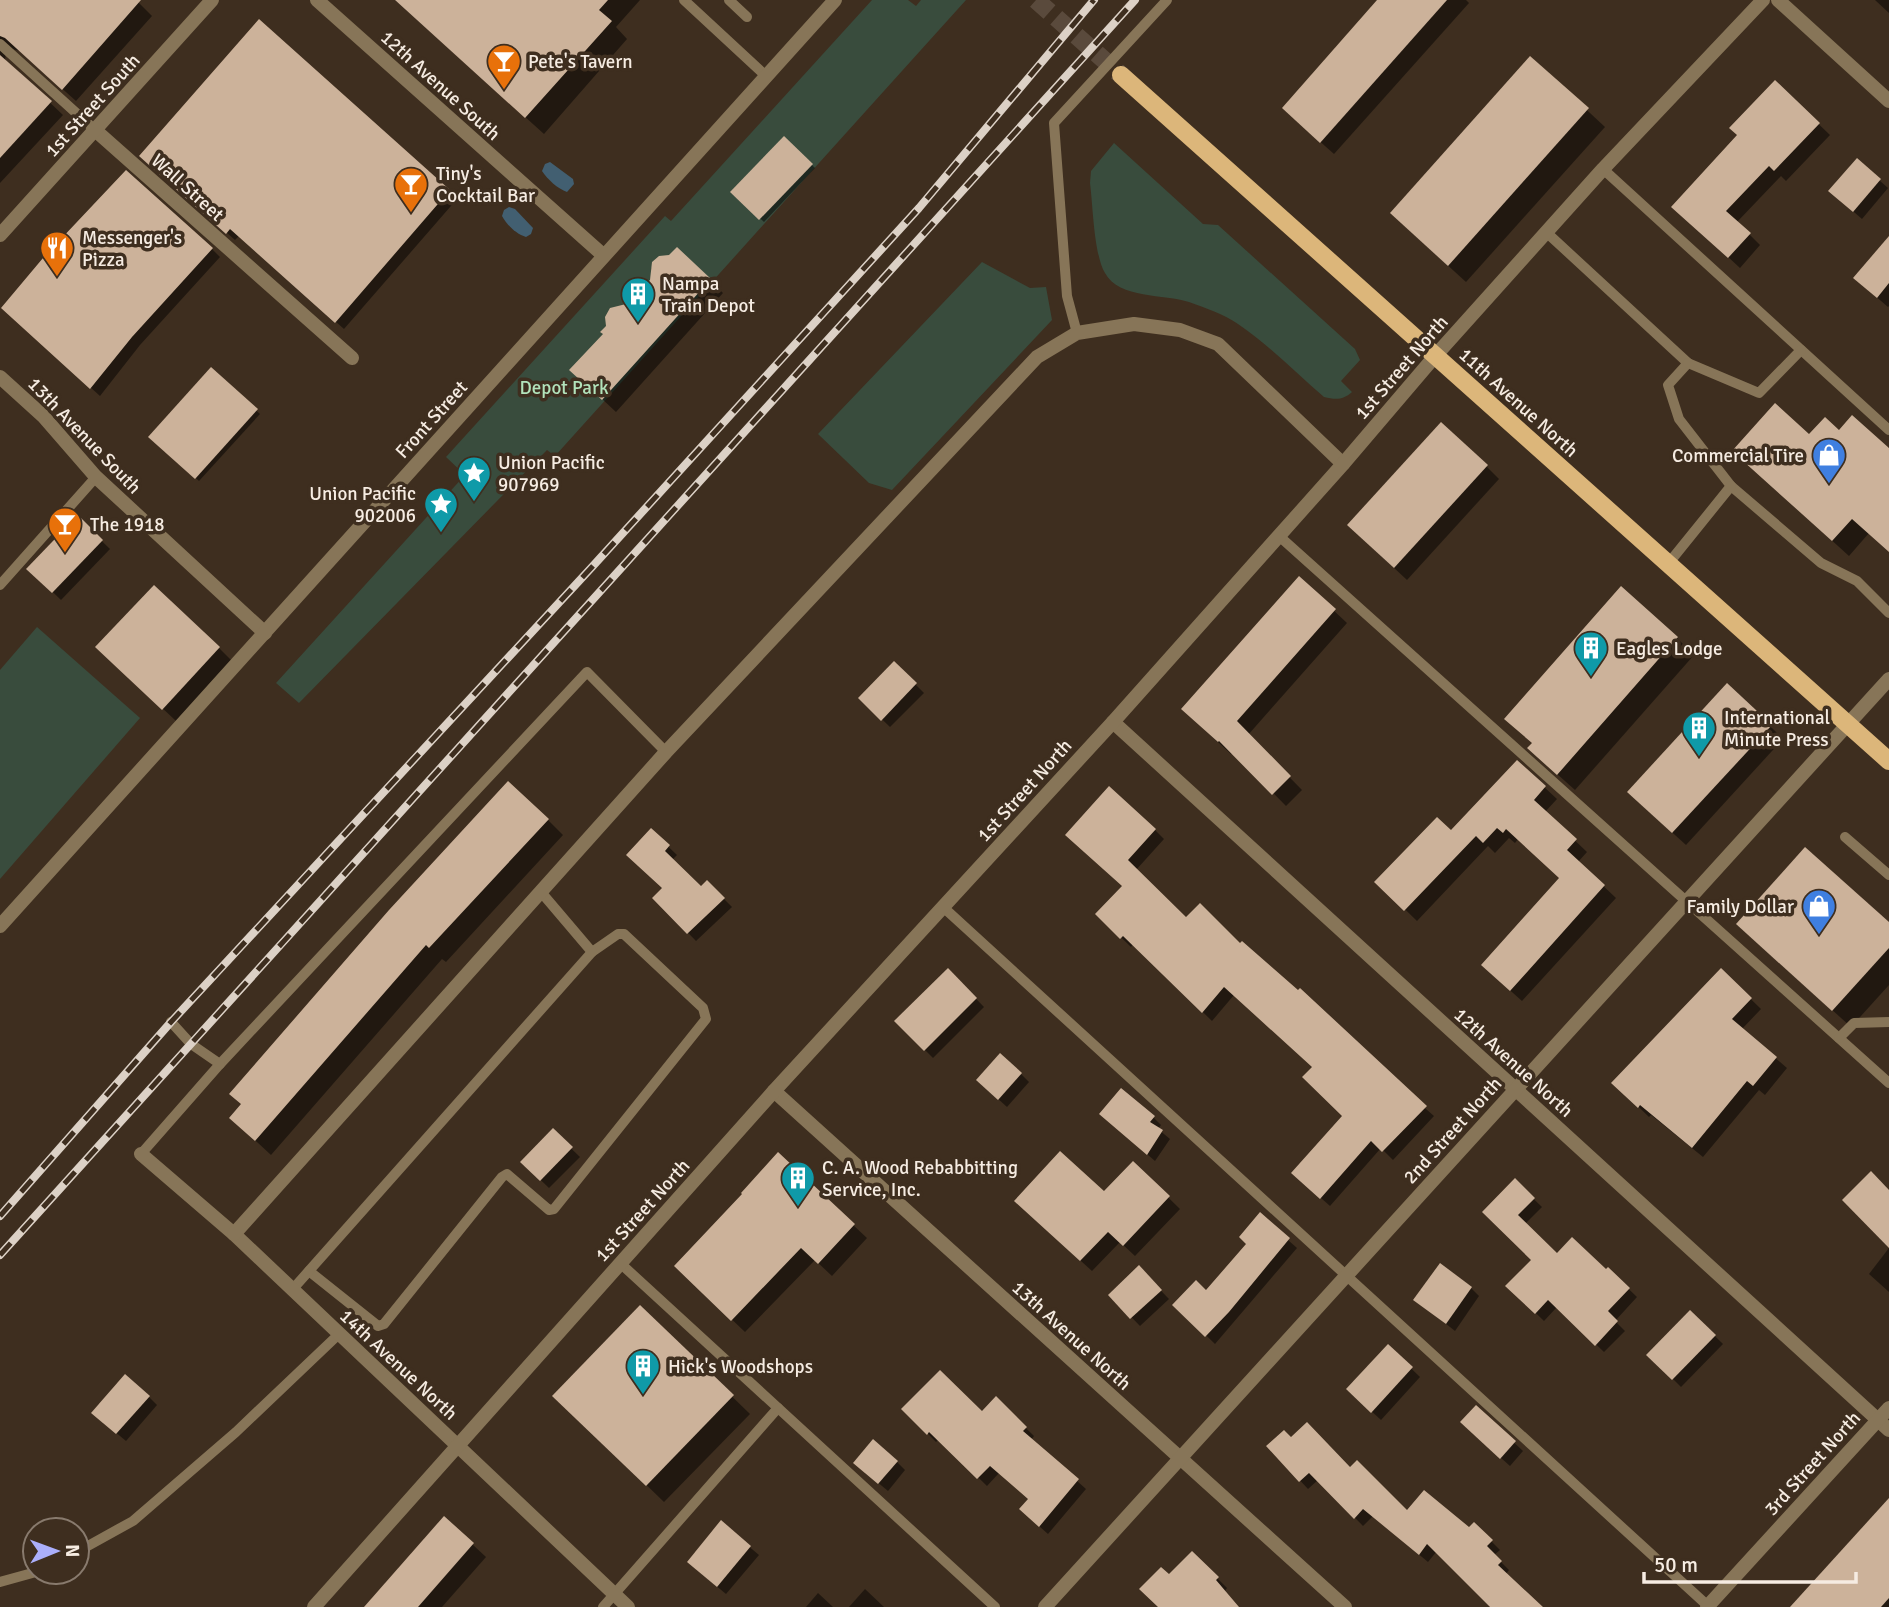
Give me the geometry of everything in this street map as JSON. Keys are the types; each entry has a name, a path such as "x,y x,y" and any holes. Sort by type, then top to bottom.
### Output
{"main road":[{"name":"11th Avenue North","path":"1121,75 1889,761"}],"street":[{"name":"1st Street South","path":"0,235 212,0"},
{"name":"12th Avenue South","path":"317,0 603,256"},
{"name":"Front Street","path":"0,926 835,0"},
{"name":"1st Street North","path":"314,1607 774,1091 1113,722 1546,232 1763,0"},
{"path":"1778,0 1889,101"},
{"name":"Wall Street","path":"95,130 352,358"},
{"path":"234,1234 666,752 1037,357 1077,333 1134,324 1180,330 1218,344 1343,464"},
{"name":"13th Avenue South","path":"0,377 43,416 96,477 265,633"},
{"name":"2nd Street North","path":"1045,1607 1889,680"},
{"name":"12th Avenue North","path":"1113,722 1883,1425"},
{"name":"13th Avenue North","path":"774,1091 1345,1607"},
{"name":"14th Avenue North","path":"141,1154 234,1234 628,1607"},
{"name":"3rd Street North","path":"1707,1607 1883,1425 1889,1408"}],"lane":[{"path":"684,0 766,76"},
{"path":"729,0 747,18"},
{"path":"1077,333 1067,296 1054,123 1167,0"},
{"name":"Wall Street","path":"0,44 95,130"},
{"path":"1603,169 1889,430"},
{"path":"1546,232 1688,363 1759,393 1801,350"},
{"path":"1688,363 1668,385 1679,419 1731,486 1821,563 1857,581 1889,613"},
{"path":"0,585 96,477"},
{"path":"1668,564 1731,486"},
{"path":"1279,536 1889,1083"},
{"path":"141,1154 220,1064 587,673 666,752"},
{"path":"1845,837 1889,875"},
{"path":"541,892 592,953"},
{"path":"943,907 1707,1607"},
{"path":"292,1290 592,953 618,934 624,934 703,1008 706,1020 554,1209 549,1210 507,1174 502,1177 384,1324 378,1326 309,1271"},
{"path":"171,1022 191,1044 220,1064"},
{"path":"1839,1038 1854,1023 1889,1022"},
{"path":"620,1263 995,1607"},
{"path":"91,1544 133,1521 236,1432 339,1334"},
{"path":"603,1607 778,1408"},
{"path":"0,1583 21,1577"}],"green space":[{"name":"Depot Park","path":"872,0 908,0 916,6 921,0 966,0 555,456 547,450 299,703 276,683 465,475 446,457 665,216 671,221"},
{"path":"1114,143 1203,224 1218,225 1355,349 1360,360 1341,381 1352,392 1339,399 1324,397 1261,341 1227,317 1189,302 1131,291 1112,281 1105,273 1098,255 1090,183 1091,171"},
{"path":"982,262 1030,288 1046,287 1052,320 892,490 869,483 818,434"},
{"path":"37,627 140,718 0,879 0,670"}],"water":[{"path":"550,162 573,179 574,184 567,192 560,189 542,171 545,164"},
{"path":"509,207 515,209 533,228 531,234 522,236 506,223 502,216 504,210"}],"building":[{"path":"0,0 141,0 62,90 0,36"},
{"path":"395,0 608,0 599,10 612,21 525,118"},
{"path":"1377,0 1447,0 1320,143 1282,108"},
{"path":"259,19 450,190 335,323 230,229 226,234 139,156"},
{"path":"0,55 52,101 0,158"},
{"path":"1530,56 1589,108 1448,266 1390,213"},
{"path":"1775,80 1820,123 1774,171 1769,166 1726,211 1751,233 1728,258 1671,207 1737,135 1729,128"},
{"path":"784,136 813,164 759,220 730,192"},
{"path":"1857,158 1881,179 1853,212 1828,191"},
{"path":"126,170 213,248 132,337 90,389 1,308 43,258"},
{"path":"1889,236 1889,283 1877,298 1853,278"},
{"name":"Nampa Train Depot","path":"677,247 711,279 602,400 569,370 603,334 600,332 606,326 605,317 610,308 626,304 650,280 652,262 659,256 669,255"},
{"path":"211,367 258,409 195,479 148,437"},
{"name":"Commercial Tire","path":"1775,403 1809,434 1825,417 1839,430 1852,415 1889,448 1889,552 1852,519 1832,541 1732,451"},
{"path":"1441,422 1488,465 1394,568 1347,525"},
{"name":"The 1918","path":"78,515 103,540 52,593 26,569"},
{"path":"1299,576 1336,609 1237,721 1291,776 1272,795 1219,741 1181,709"},
{"path":"154,585 220,647 162,710 95,647"},
{"name":"Eagles Lodge","path":"1621,586 1678,637 1557,775 1527,748 1532,743 1504,719"},
{"path":"894,661 917,683 881,721 858,698"},
{"name":"International Minute Press","path":"1727,683 1772,725 1672,833 1627,792"},
{"path":"1517,760 1546,786 1534,800 1577,839 1567,850 1605,885 1510,991 1481,965 1559,878 1506,829 1503,833 1497,828 1483,843 1476,836 1404,911 1374,882 1437,817 1451,830"},
{"path":"508,781 549,819 429,948 426,945 255,1141 229,1118 241,1104 229,1094 389,910"},
{"path":"1109,786 1156,829 1128,860 1186,917 1200,903 1240,943 1242,941 1298,990 1300,988 1427,1106 1382,1152 1371,1141 1320,1199 1291,1173 1342,1116 1302,1077 1312,1067 1224,987 1202,1013 1123,936 1120,939 1095,914 1122,886 1065,835"},
{"path":"651,828 670,845 665,851 701,886 707,880 725,898 687,934 652,898 662,888 626,855"},
{"name":"Family Dollar","path":"1805,847 1889,922 1889,948 1832,1011 1736,924"},
{"path":"948,968 977,998 924,1051 894,1021"},
{"path":"1721,968 1752,998 1732,1019 1777,1057 1753,1086 1747,1081 1692,1148 1640,1105 1638,1108 1611,1083"},
{"path":"1000,1053 1022,1073 998,1100 976,1080"},
{"path":"1121,1088 1155,1116 1150,1122 1163,1130 1147,1155 1099,1114"},
{"path":"553,1128 573,1147 540,1181 520,1162"},
{"path":"1060,1151 1104,1191 1133,1161 1170,1196 1123,1246 1108,1232 1080,1261 1014,1201"},
{"path":"778,1152 855,1224 818,1264 801,1248 731,1321 674,1266"},
{"path":"1871,1171 1889,1190 1889,1248 1842,1200"},
{"path":"1515,1178 1535,1198 1518,1215 1557,1253 1572,1237 1630,1288 1608,1311 1618,1321 1595,1346 1548,1300 1535,1314 1505,1286 1531,1260 1482,1212"},
{"path":"1260,1212 1290,1238 1205,1337 1172,1305 1196,1280 1206,1290 1246,1244 1239,1237"},
{"path":"1440,1263 1472,1287 1446,1324 1413,1300"},
{"path":"1139,1265 1162,1290 1130,1319 1108,1295"},
{"name":"Hick's Woodshops","path":"640,1305 734,1395 646,1486 552,1396"},
{"path":"1690,1310 1716,1335 1672,1380 1646,1355"},
{"path":"1388,1344 1413,1367 1371,1413 1346,1389"},
{"path":"940,1370 982,1411 996,1396 1027,1427 1023,1431 1079,1479 1039,1527 1019,1509 1028,1499 990,1466 977,1479 901,1409"},
{"path":"125,1374 150,1396 116,1434 91,1413"},
{"path":"1476,1405 1516,1441 1500,1459 1460,1422"},
{"path":"1307,1422 1350,1467 1357,1460 1407,1510 1424,1490 1469,1527 1474,1522 1493,1540 1487,1546 1502,1561 1498,1565 1543,1607 1490,1607 1427,1544 1419,1555 1363,1509 1354,1519 1309,1473 1299,1482 1266,1446 1284,1430 1291,1437"},
{"path":"873,1439 898,1461 878,1484 853,1463"},
{"path":"1889,1498 1889,1598 1881,1607 1790,1607"},
{"path":"444,1516 474,1543 418,1607 364,1607"},
{"path":"721,1520 751,1546 717,1587 687,1562"},
{"path":"1192,1551 1219,1577 1216,1580 1239,1607 1158,1607 1139,1589 1161,1567 1169,1574"}],"tunnel":[{"path":"1036,0 1121,75"}],"railway":[{"path":"0,1216 171,1022 592,567 919,208 1094,0"},
{"path":"0,1255 1135,0"}],"place":[{"name":"Pete's Tavern","path":"504,91"},
{"name":"Tiny's Cocktail Bar","path":"411,214"},
{"name":"Messenger's Pizza","path":"57,278"},
{"name":"Nampa Train Depot","path":"638,324"},
{"name":"Commercial Tire","path":"1829,485"},
{"name":"Union Pacific 907969","path":"474,503"},
{"name":"Union Pacific 902006","path":"441,534"},
{"name":"The 1918","path":"65,554"},
{"name":"Eagles Lodge","path":"1591,678"},
{"name":"International Minute Press","path":"1699,758"},
{"name":"Family Dollar","path":"1819,936"},
{"name":"C. A. Wood Rebabbitting Service, Inc.","path":"798,1208"},
{"name":"Hick's Woodshops","path":"643,1396"}]}
